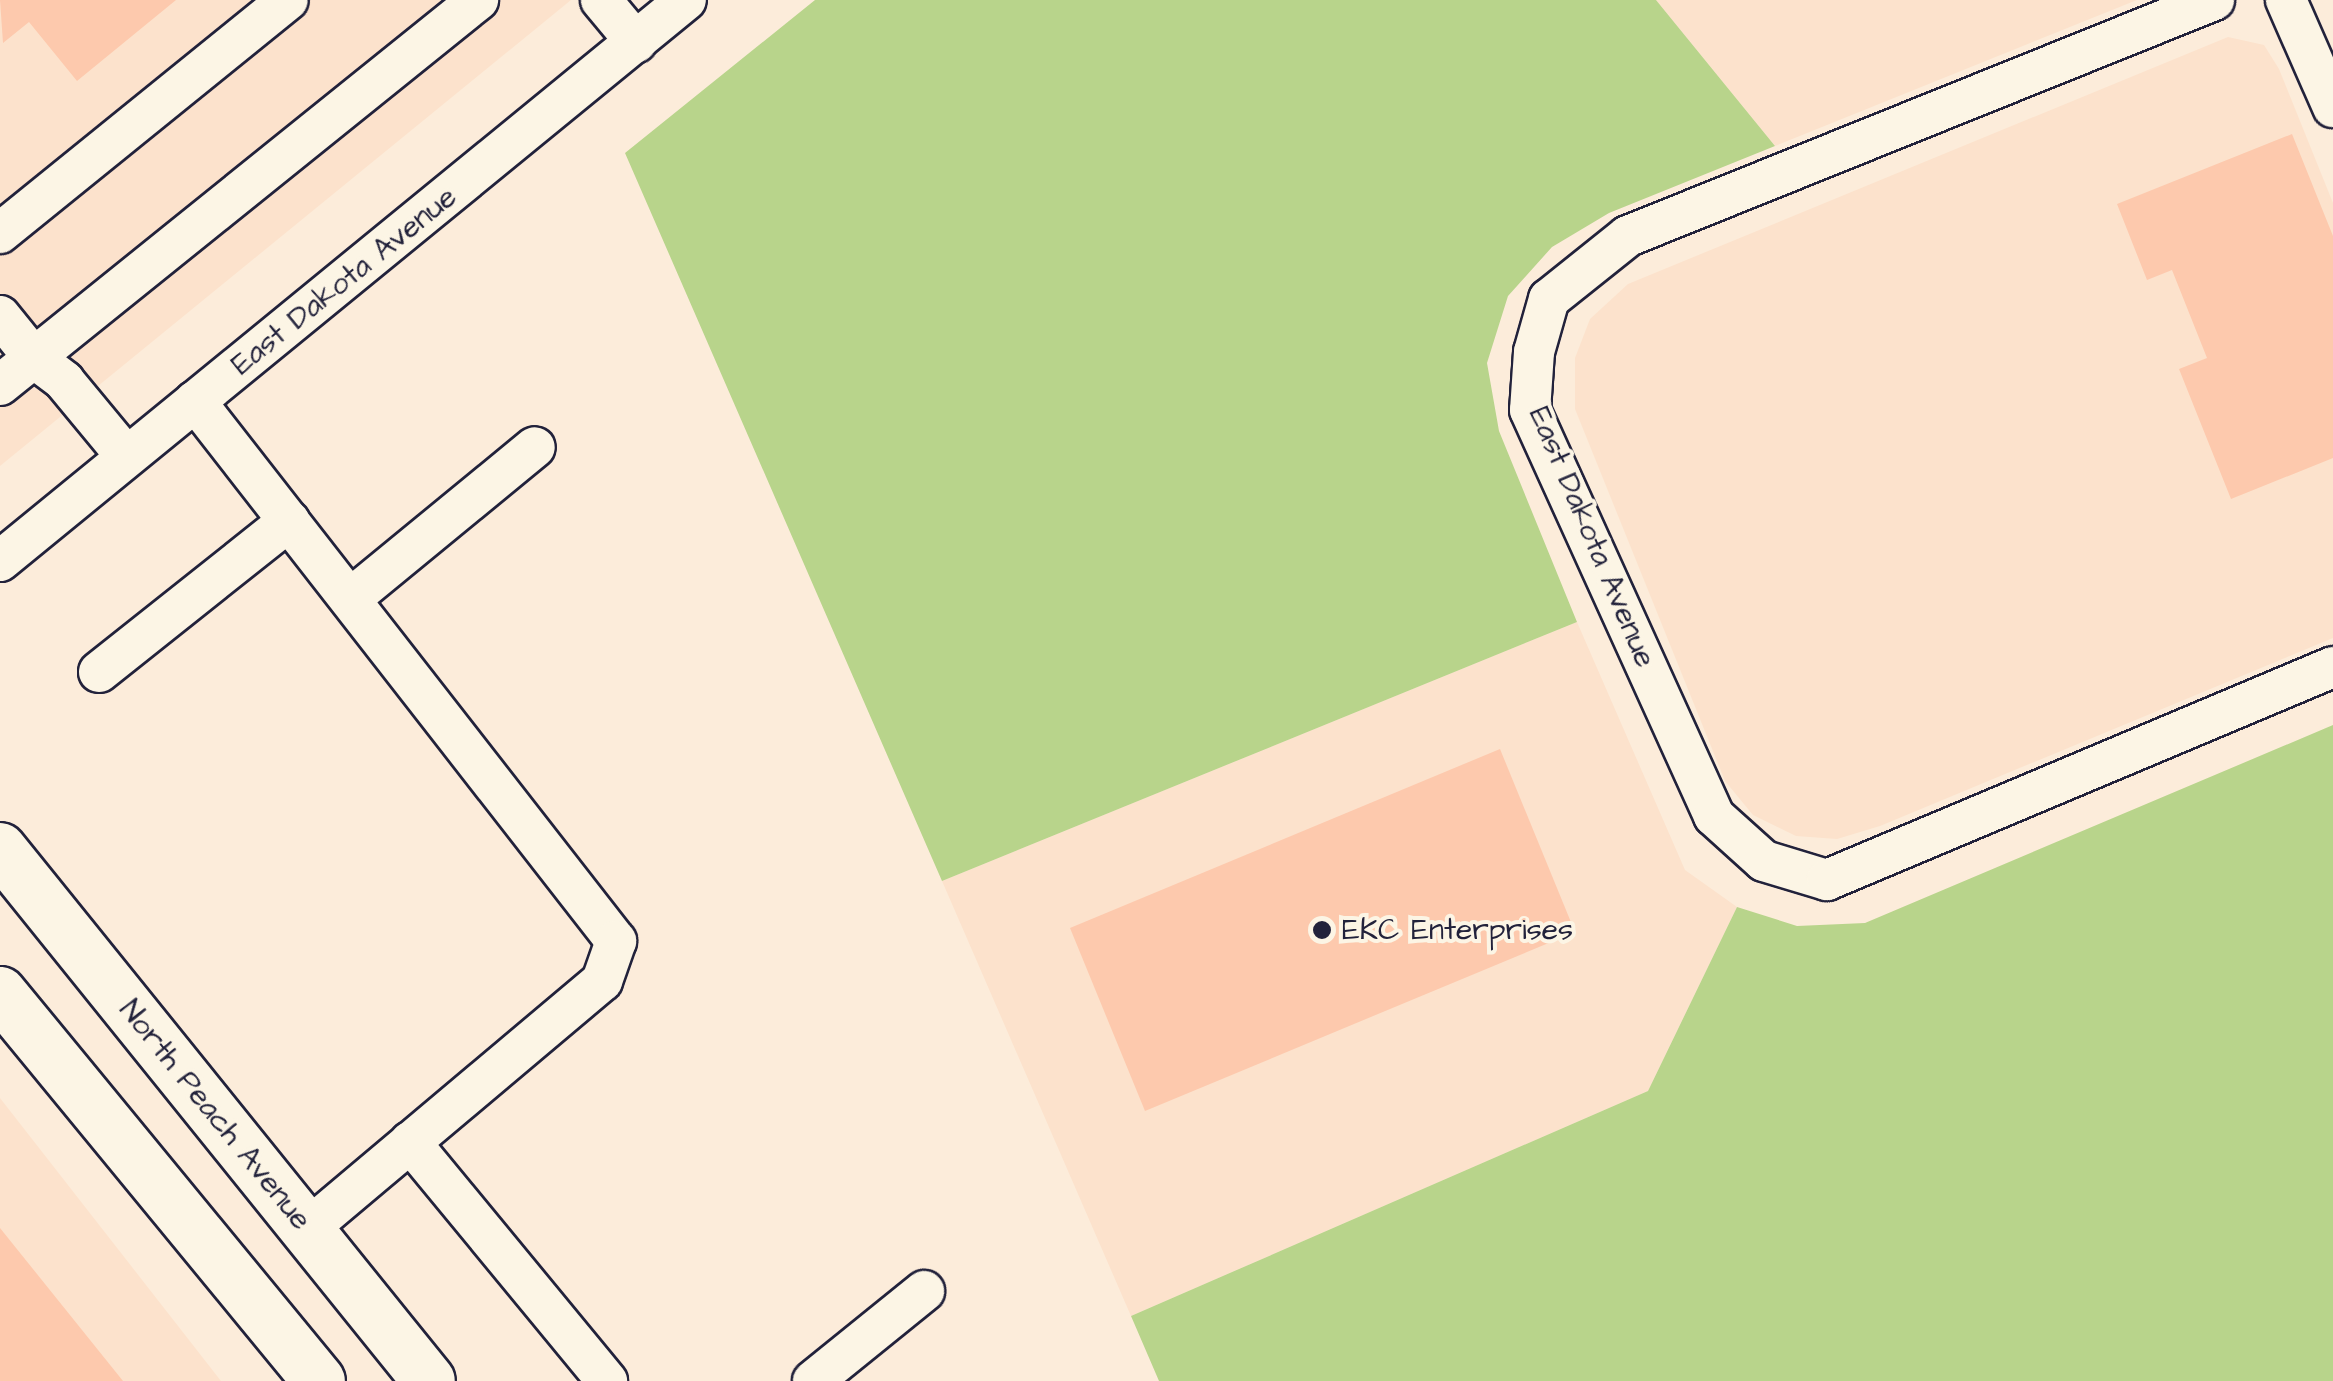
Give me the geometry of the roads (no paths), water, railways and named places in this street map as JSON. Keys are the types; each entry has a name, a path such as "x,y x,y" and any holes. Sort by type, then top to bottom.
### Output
{"main road":[{"name":"North Peach Avenue","path":"0,849 430,1381"},
{"path":"0,994 319,1381"}],"street":[{"path":"0,233 288,0"},
{"path":"0,385 478,0"},
{"path":"602,0 636,42"},
{"name":"East Dakota Avenue","path":"0,561 686,0"},
{"name":"East Dakota Avenue","path":"2214,0 1628,236 1549,299 1534,352 1530,410 1714,816 1764,861 1827,880 2333,666"},
{"path":"2286,0 2333,106"},
{"path":"0,316 34,358 64,381 126,456"},
{"path":"195,401 616,940 602,981 307,1229"},
{"path":"350,599 535,447"},
{"path":"99,672 289,522"},
{"path":"410,1142 608,1381"},
{"path":"812,1381 924,1291"}],"place":[{"name":"EKC Enterprises","path":"1322,930"}]}
